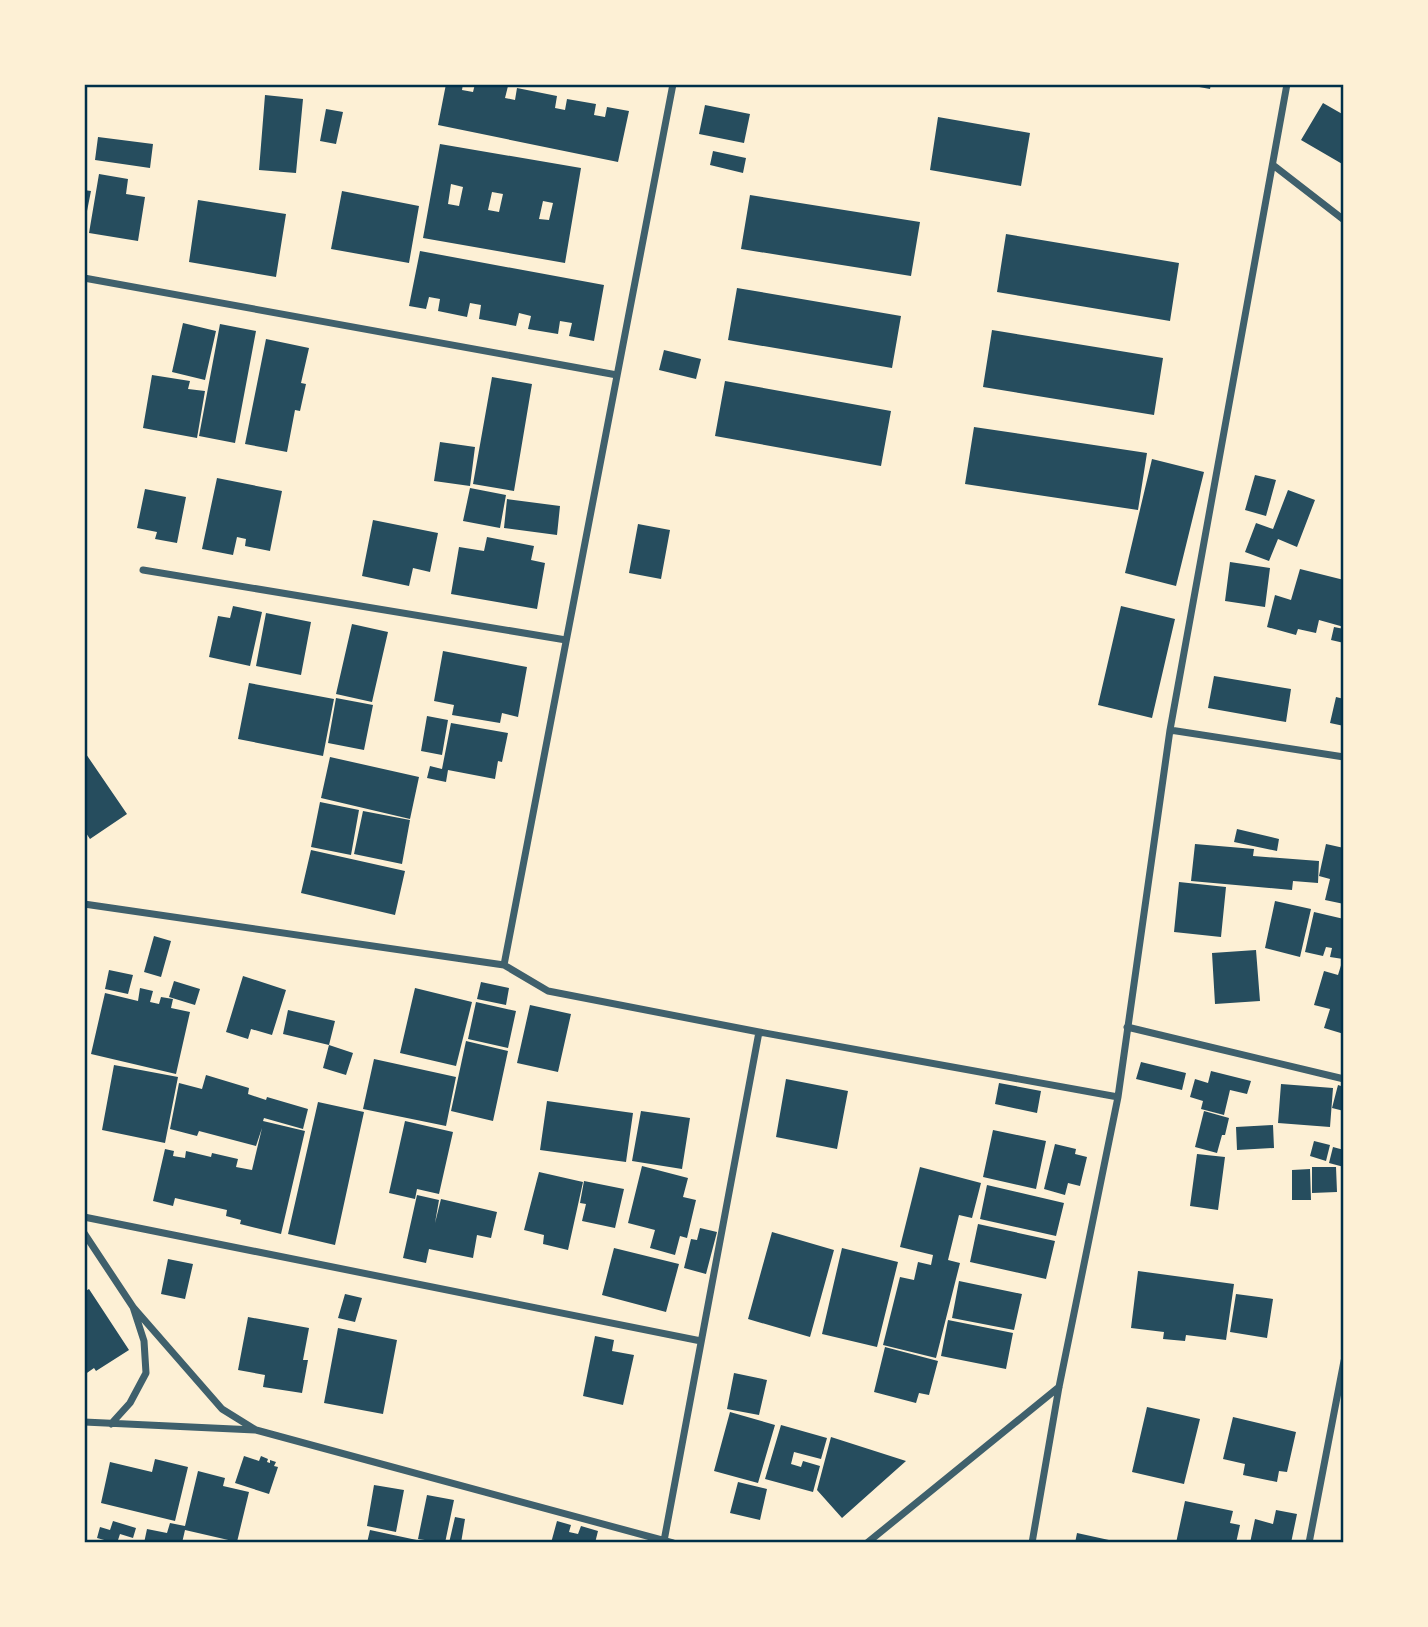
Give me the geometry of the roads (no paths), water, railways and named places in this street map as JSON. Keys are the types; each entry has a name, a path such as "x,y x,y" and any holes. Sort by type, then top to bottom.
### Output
{"street":[{"path":"504,965 673,84"},
{"path":"1032,1543 1059,1387 1118,1097 1170,730 1287,84"},
{"path":"1273,165 1344,220"},
{"path":"84,278 617,375"},
{"path":"143,570 566,640"},
{"path":"1170,730 1344,757"},
{"path":"84,904 504,965 548,991 1118,1097"},
{"path":"1127,1027 1344,1079"},
{"path":"664,1541 759,1032"},
{"path":"84,1217 701,1341"},
{"path":"84,1233 133,1307 222,1409 256,1430"},
{"path":"111,1424 130,1403 146,1373 144,1341 133,1307"},
{"path":"1309,1543 1344,1362"},
{"path":"867,1543 1059,1387"},
{"path":"84,1422 256,1430 673,1543"}]}
